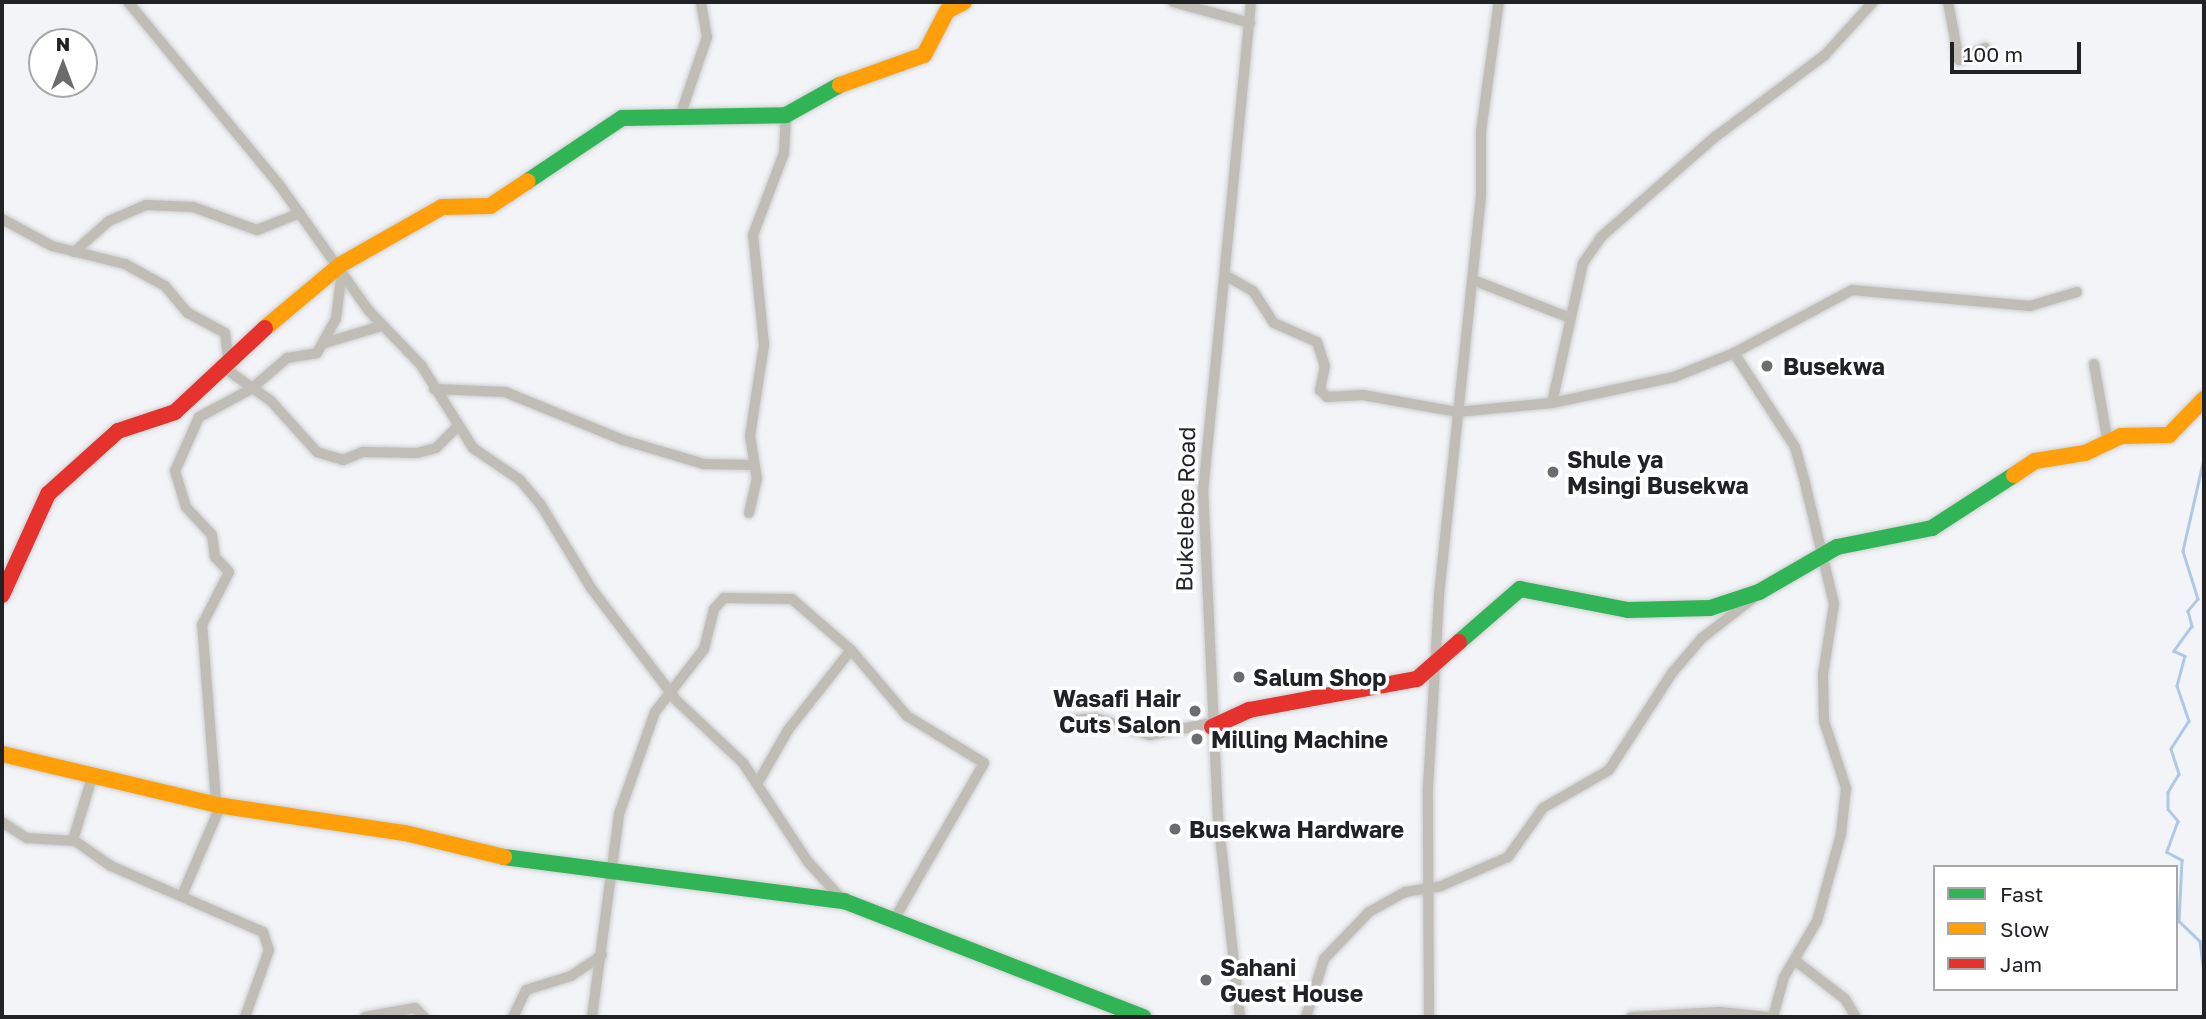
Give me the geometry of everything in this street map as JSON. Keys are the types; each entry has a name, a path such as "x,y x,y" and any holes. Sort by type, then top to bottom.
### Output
{"street":[{"path":"128,2 300,212 341,266 381,326 421,365 458,426 481,456 520,481 541,505 580,573 668,689 757,784 808,862 844,901"},
{"path":"679,119 707,37 701,2"},
{"path":"2,596 9,570 48,494 118,431 175,412 228,359 341,266 442,207 490,206 614,121 786,115 864,71 924,55 947,11 964,2"},
{"path":"1173,2 1250,23"},
{"name":"Bukelebe Road","path":"1240,1017 1212,725 1204,457 1225,275 1251,2"},
{"path":"1429,1017 1427,887 1436,665 1457,412 1473,280 1481,131 1499,2"},
{"path":"1552,403 1583,263 1601,237 1715,137 1825,55 1873,2"},
{"path":"1948,2 1959,60 1984,48"},
{"path":"749,513 757,479 751,464 764,345 753,235 784,153 786,115"},
{"path":"74,252 109,221 146,205 193,207 257,230 300,212"},
{"path":"2,219 74,252 155,279 188,313 225,333 230,372 271,401 317,452 336,459 428,451 458,426"},
{"path":"183,892 217,804 202,625 229,572 215,557 210,533 186,507 174,471 199,417 250,388 287,358 312,357 325,343 342,294 341,266"},
{"path":"1225,275 1254,291 1274,323 1317,342 1325,366 1320,390 1327,397 1363,395 1457,412 1552,403 1620,391 1734,353 1852,290 2030,306 2077,292"},
{"path":"1473,280 1570,317"},
{"path":"325,343 381,326"},
{"path":"1631,1017 1720,1012 1770,1017 1784,977 1797,962 1837,854 1846,795 1824,721 1823,674 1835,617 1795,447 1734,353"},
{"path":"2094,364 2108,443"},
{"path":"434,389 505,392 623,440 704,464 751,464"},
{"path":"1306,1017 1329,950 1375,907 1508,857 1543,808 1604,775 1672,673 1702,638 1759,592 1822,555 1884,533 1926,530 2021,467 2133,434 2169,435 2204,399"},
{"path":"1070,720 1096,718 1150,734 1212,725 1249,710 1409,681 1436,665 1520,589 1628,610 1689,612 1759,592"},
{"path":"592,1017 602,955 608,873 643,739 668,689 704,649 714,609 724,598 792,599 851,650 907,716 984,762 896,916"},
{"path":"757,784 788,730 851,650"},
{"path":"2,754 217,804 608,873 720,881 844,901 896,916 1032,979 1143,1017"},
{"path":"73,840 93,774"},
{"path":"2,822 27,838 73,840 111,866 183,892 258,928 267,939 269,950 245,1017"},
{"path":"513,1017 526,990 568,978 602,955"},
{"path":"1797,962 1845,999 1856,1017"},
{"path":"365,1017 415,1008 424,1017"}],"waterway":[{"path":"2204,459 2183,551 2198,599 2188,611 2192,626 2174,651 2185,656 2177,686 2189,721 2171,749 2179,774 2168,792 2168,809 2178,821 2167,852 2182,860 2179,921 2200,941 2204,973"}],"traffic: fast":[{"path":"528,181 622,118 786,115 840,85"},
{"path":"1459,642 1520,589 1628,610 1710,608 1759,592 1837,547 1932,528 2014,475"},
{"path":"504,857 844,901 1143,1017"}],"traffic: slow":[{"path":"840,85 924,55 947,11 964,2"},
{"path":"265,328 340,265 442,207 490,206 528,181"},
{"path":"2014,475 2035,461 2085,453 2121,436 2169,435 2204,399"},
{"path":"2,754 217,805 405,833 504,857"}],"traffic: jam":[{"path":"2,595 48,494 118,431 175,412 265,328"},
{"path":"1212,727 1249,710 1417,679 1459,642"}],"place":[{"name":"Busekwa","path":"1767,366"},
{"name":"Shule ya Msingi Busekwa","path":"1553,472"},
{"name":"Salum Shop","path":"1239,677"},
{"name":"Wasafi Hair Cuts Salon","path":"1195,711"},
{"name":"Milling Machine","path":"1197,739"},
{"name":"Busekwa Hardware","path":"1175,829"},
{"name":"Sahani Guest House","path":"1206,980"}]}
